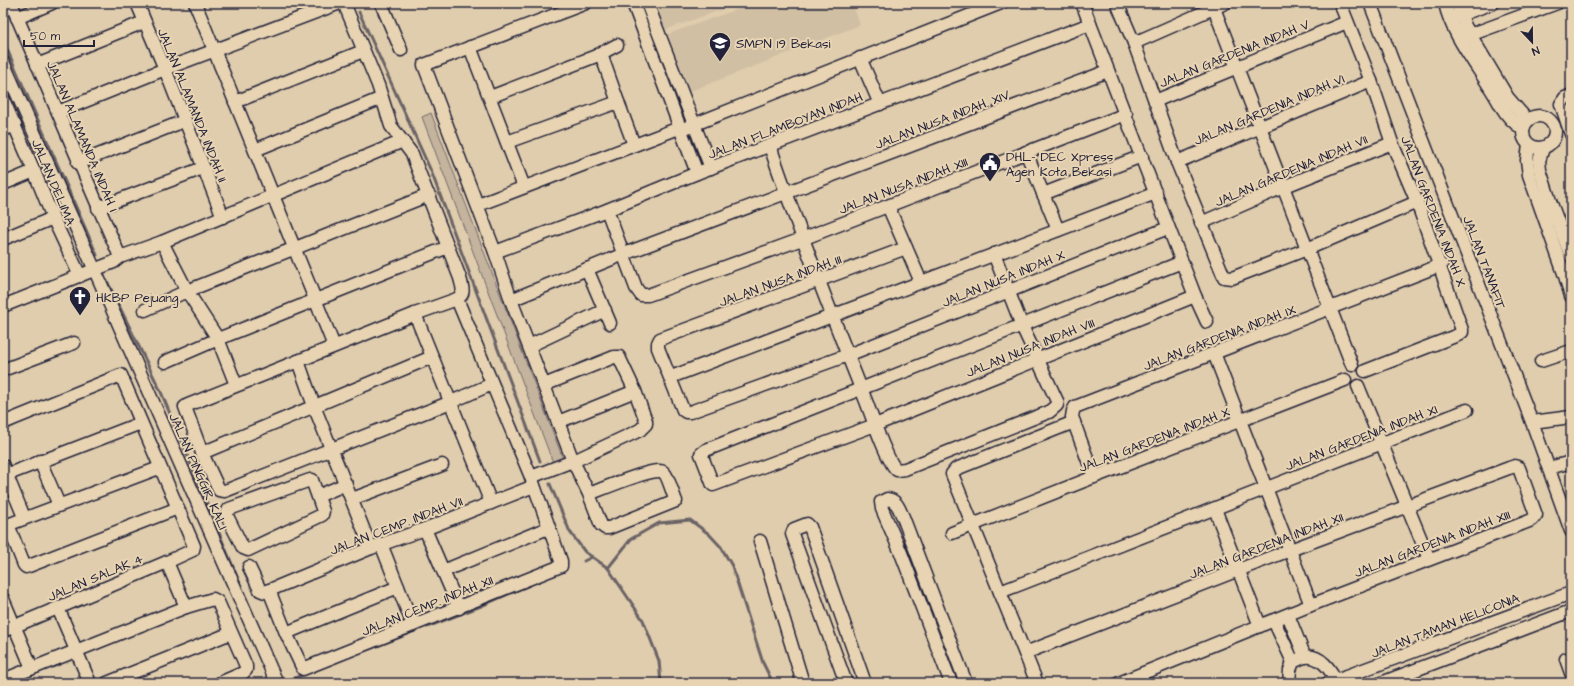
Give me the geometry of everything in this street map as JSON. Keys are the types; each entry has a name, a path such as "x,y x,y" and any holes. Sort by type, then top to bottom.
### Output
{"street":[{"name":"JALAN ALAMANDA INDAH I","path":"11,3 98,208 107,264"},
{"path":"17,18 52,3"},
{"name":"JALAN ALAMANDA INDAH II","path":"137,3 165,69 184,121 223,217"},
{"path":"58,112 165,69 214,52 340,3"},
{"path":"344,3 378,85 391,126 412,154 429,195 463,291 462,295 457,299 236,384 185,407 202,453 218,488 223,492 451,402 492,384"},
{"path":"381,3 401,50"},
{"path":"586,3 424,65 478,205 511,300 573,460 589,494 601,525 605,528 676,501 666,475 661,471 636,476 589,494"},
{"path":"633,3 679,129 697,173"},
{"path":"647,3 711,168"},
{"path":"1082,3 1088,25 1126,114 1168,228 1207,322"},
{"path":"1117,3 1134,43 1177,162 1224,277 1232,278 1307,250 1417,202"},
{"name":"JALAN GARDENIA INDAH X","path":"1340,3 1371,81 1392,143 1417,202 1441,265 1462,328 1462,332 1365,371"},
{"name":"JALAN TANAFIT","path":"1370,3 1549,468 1567,510 1571,531"},
{"path":"1445,3 1455,17"},
{"path":"1457,3 1453,28 1465,37 1508,116 1515,124 1525,124 1536,116 1545,116 1552,122 1556,130 1554,140 1543,148 1529,145 1524,138 1525,124"},
{"path":"1455,17 1493,3"},
{"path":"1465,37 1556,3"},
{"path":"197,4 214,52 334,346"},
{"path":"478,205 693,124 994,4"},
{"path":"1134,43 1217,4 1236,67 1352,365"},
{"path":"37,65 144,22"},
{"name":"JALAN GARDENIA INDAH V","path":"1155,101 1347,22"},
{"name":"JALAN FLAMBOYAN INDAH","path":"495,252 607,210 697,173 1088,25"},
{"path":"490,97 601,54 617,45"},
{"path":"470,47 524,187"},
{"path":"235,102 363,51"},
{"path":"601,54 634,145"},
{"path":"860,58 880,104"},
{"path":"3,62 107,264"},
{"name":"JALAN NUSA INDAH. XIV","path":"511,300 624,254 1108,71"},
{"name":"JALAN GARDENIA INDAH VI","path":"1177,162 1371,81"},
{"path":"1556,130 1570,128 1561,104 1565,98 1571,95"},
{"path":"254,150 382,98"},
{"name":"JALAN DELIMA","path":"3,100 15,125 53,218 80,276"},
{"path":"507,142 618,102"},
{"name":"JALAN NUSA INDAH XIII","path":"624,254 638,293 641,295 648,295 802,239 1126,114"},
{"path":"78,163 184,121"},
{"path":"3,130 15,125"},
{"path":"3,306 80,276 403,141"},
{"name":"JALAN GARDENIA INDAH VII","path":"1201,223 1283,187 1392,143"},
{"path":"1529,145 1527,160 1529,175 1558,256 1568,275 1571,296"},
{"path":"770,146 818,281 875,425 894,468 901,470 1041,415 1056,407 1057,403 1022,326 994,254"},
{"path":"1543,148 1539,161 1540,170 1550,201 1570,252 1558,256"},
{"path":"1026,152 1058,230"},
{"path":"1043,194 1142,156"},
{"path":"98,208 203,168"},
{"path":"3,184 34,171"},
{"path":"671,377 1156,193"},
{"path":"145,310 186,291 429,195"},
{"path":"888,206 921,282"},
{"path":"607,210 624,254"},
{"path":"3,239 53,218"},
{"name":"JALAN NUSA INDAH X","path":"671,377 683,410 690,412 848,355 1168,228"},
{"path":"162,242 186,291 218,339 236,384"},
{"path":"165,362 218,339 448,247"},
{"name":"JALAN NUSA INDAH III","path":"671,377 658,348 658,343 664,337 906,248"},
{"path":"861,389 1182,262"},
{"name":"JALAN PINGGIR KALI","path":"107,264 277,683"},
{"name":"JALAN GARDENIA INDAH IX","path":"1074,422 1072,413 1075,407 1441,265"},
{"path":"587,269 610,323"},
{"name":"JALAN NUSA INDAH VIII","path":"861,389 706,450 702,454 703,461 713,485 875,425 1195,296"},
{"name":"JALAN CEMP. INDAH XII","path":"269,590 286,634 303,669 558,569 561,566 561,561 548,528 535,479 492,384 457,299"},
{"path":"529,346 605,310"},
{"path":"415,314 491,503"},
{"path":"3,370 74,343"},
{"path":"1541,361 1571,351"},
{"path":"1214,353 1311,605"},
{"path":"202,453 432,357"},
{"path":"544,385 614,357 620,359 635,391 558,422"},
{"path":"298,361 314,406 352,499 398,587 413,625"},
{"path":"1352,365 1360,366 1365,371 1366,375 1364,382 1358,386 1350,385 1345,380 1344,373 1346,369 1352,365"},
{"path":"3,423 121,375 159,468 178,508 28,567 24,564 9,526 11,523 159,468"},
{"name":"JALAN GARDENIA INDAH X","path":"952,533 1345,380"},
{"path":"1358,386 1429,559"},
{"name":"JALAN CEMP. INDAH VII","path":"269,590 376,546 425,529 491,503 573,460 640,430 646,424 646,421 635,391"},
{"name":"JALAN GARDENIA INDAH XI","path":"1000,592 1467,410"},
{"path":"1532,422 1571,417"},
{"path":"1037,683 952,474 953,471 1074,422 1094,477"},
{"path":"24,517 5,470 40,461 140,423"},
{"path":"40,461 59,505"},
{"path":"1549,468 1571,462"},
{"path":"352,499 442,465"},
{"name":"JALAN GARDENIA INDAH XII","path":"1025,652 1290,550 1509,468 1518,466"},
{"name":"JALAN GARDENIA INDAH XIII","path":"1119,683 1311,605 1534,519 1536,512 1518,466"},
{"path":"310,480 312,480 318,496 323,512 322,514 246,550 242,547 226,514 230,508 310,480"},
{"path":"318,496 346,484"},
{"path":"951,683 901,553 882,509 881,502 887,499 893,500 896,503 903,517 966,683"},
{"name":"JALAN SALAK 4","path":"8,628 167,562 192,550 194,546 178,508"},
{"path":"1214,509 1260,626"},
{"path":"846,683 792,534 794,529 803,524 807,524 810,527 865,683"},
{"path":"443,571 548,528"},
{"path":"425,529 459,608"},
{"path":"760,541 803,683"},
{"path":"167,562 186,607"},
{"path":"249,567 260,590 263,592 269,590"},
{"path":"286,634 398,587"},
{"name":"JALAN TAMAN HELICONIA","path":"1334,682 1571,592"},
{"path":"3,599 8,628 32,668"},
{"path":"3,680 186,607 210,599 215,599 218,602 246,666 244,673 220,683"},
{"path":"58,608 90,683"},
{"path":"1381,683 1571,611"},
{"path":"1288,615 1305,657"},
{"path":"1274,621 1293,662 1290,670 1289,683"},
{"path":"107,683 231,633"},
{"path":"1293,662 1305,657 1315,658 1326,666 1334,682"},
{"path":"1566,659 1571,673"}],"shaded area":[{"path":"655,3 740,3 665,30"},
{"name":"SMPN 19 Bekasi","path":"755,3 852,3 860,25 688,92 668,34"},
{"path":"431,113 565,464 555,468 422,117"}],"waterway":[{"path":"359,12 431,171 540,461"},
{"path":"3,40 97,255"},
{"path":"107,281 161,392 243,591"},
{"path":"550,484 570,532 585,552 608,568 643,620 659,661 661,683"},
{"path":"608,568 631,539 659,523 690,520 709,534 721,547 732,566 763,663 773,683"},
{"path":"584,561 592,557"},
{"path":"427,627 527,586"},
{"path":"364,651 408,634"},
{"path":"282,683 305,674"}],"place":[{"name":"SMPN 19 Bekasi","path":"720,62"},
{"name":"DHL- DEC Xpress Agen Kota Bekasi","path":"990,182"},
{"name":"HKBP Pejuang","path":"80,316"}]}
